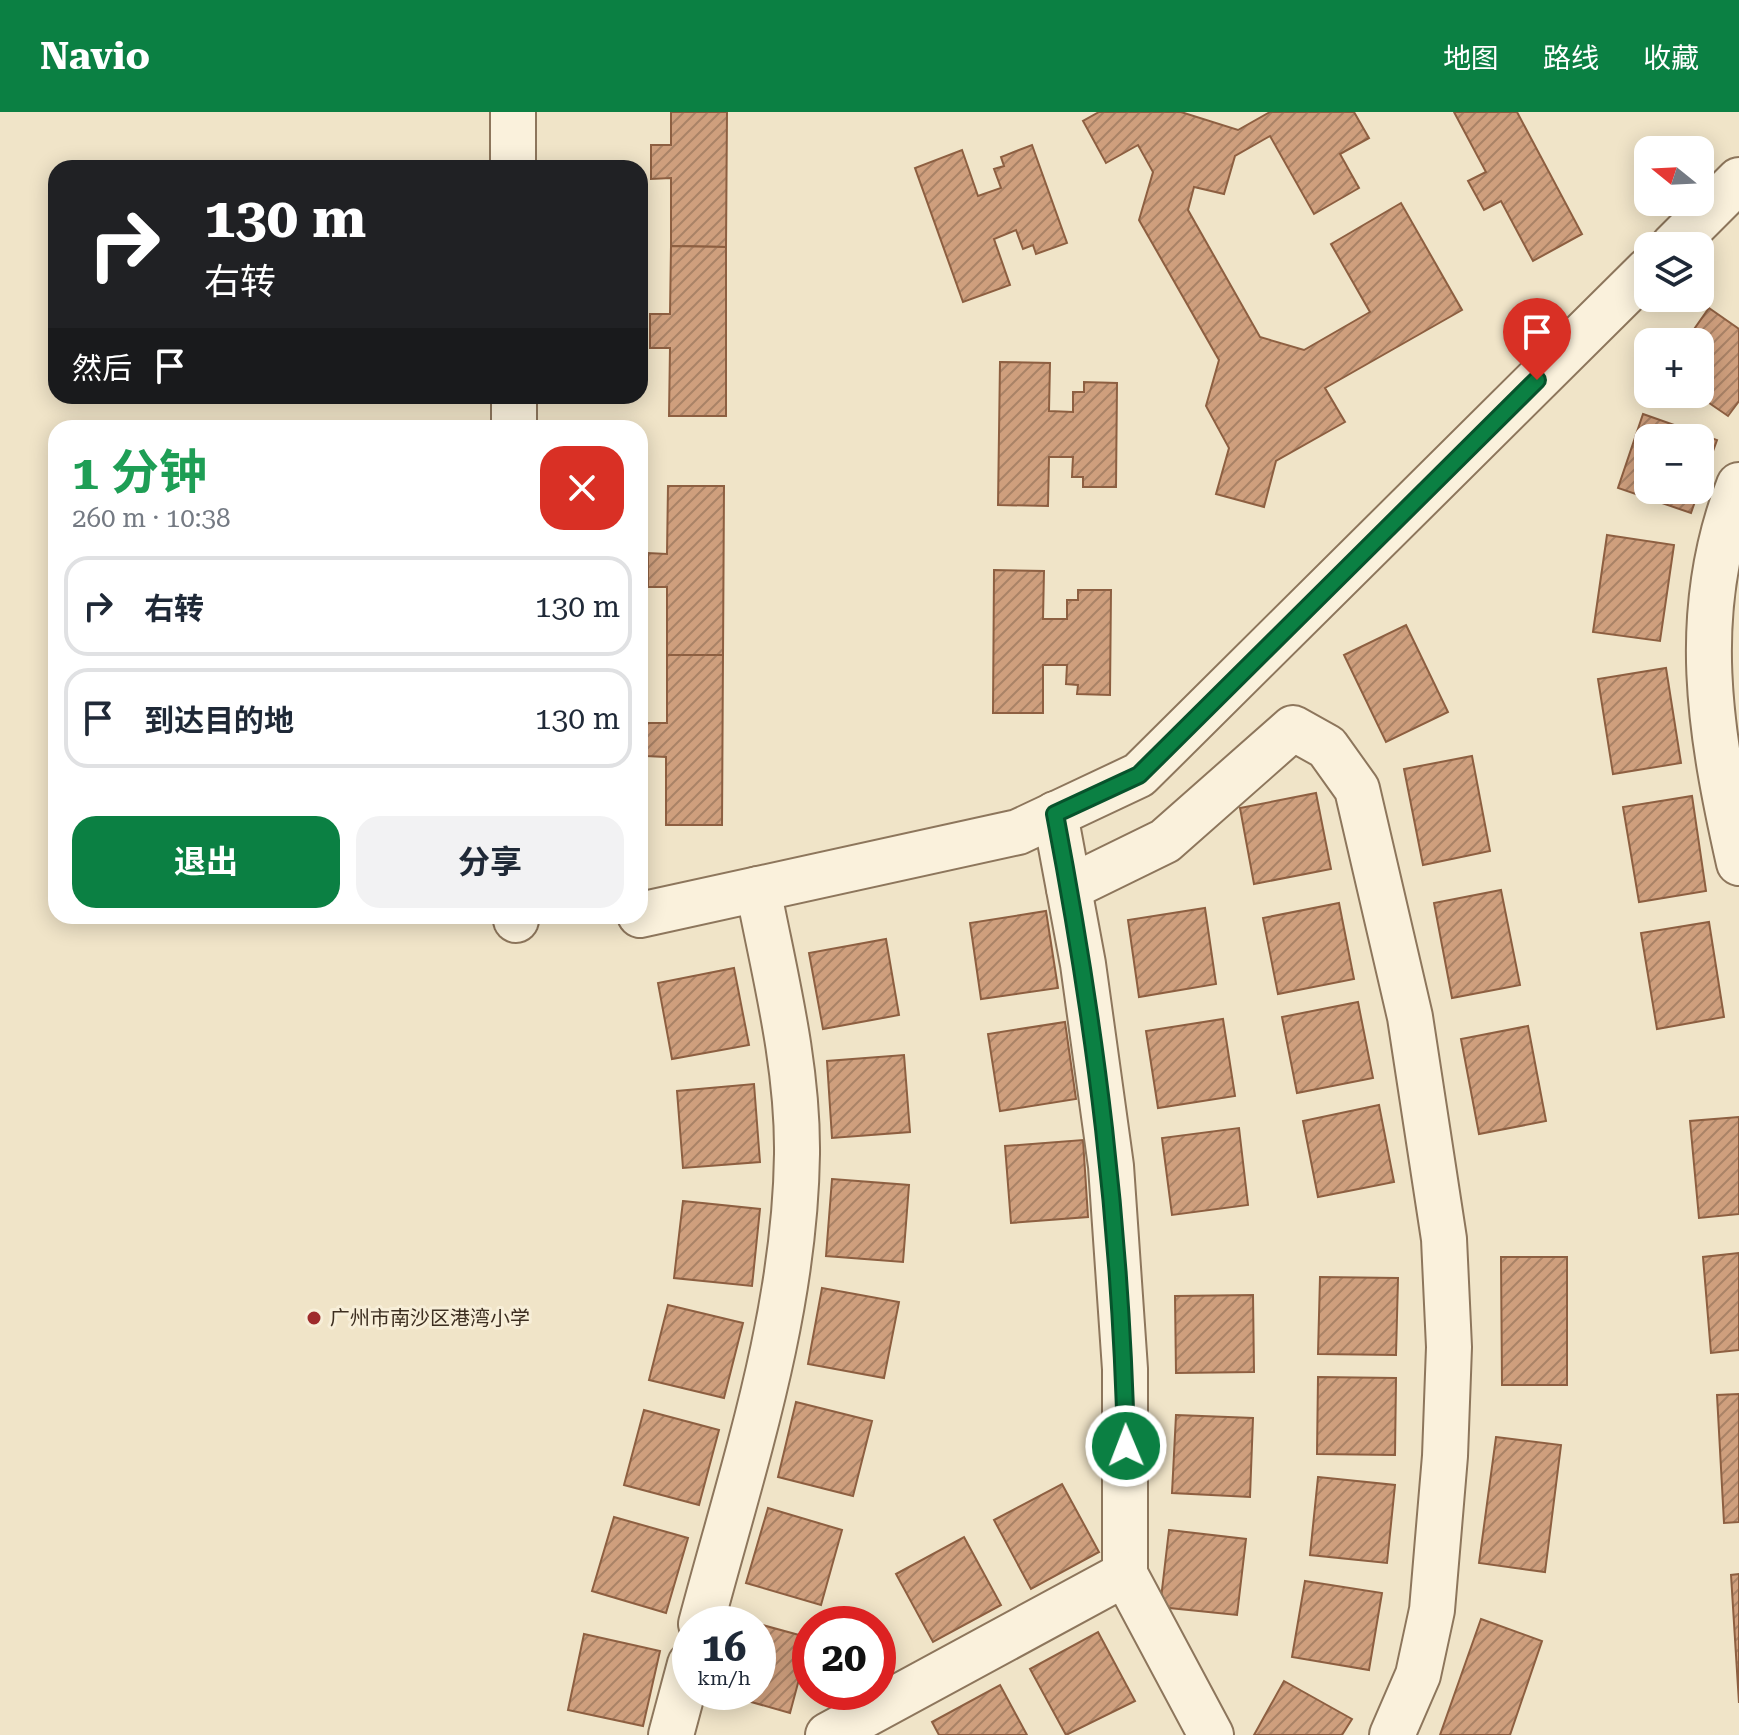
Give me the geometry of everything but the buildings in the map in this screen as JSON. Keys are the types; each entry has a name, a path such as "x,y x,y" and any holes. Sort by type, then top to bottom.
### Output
{"street":[{"path":"513,112 513,160"},
{"path":"1687,232 1739,180"},
{"path":"648,913 1018,832 1139,775 1634,284"},
{"path":"1739,485 1713,587 1707,671 1715,755 1739,863"},
{"path":"1069,888 1165,841 1293,728 1327,747 1357,789 1404,989 1430,1133 1444,1239 1449,1347 1445,1456 1432,1610 1418,1675 1392,1735"},
{"path":"1055,814 1099,1065 1120,1268 1126,1457 1125,1574 1211,1735"},
{"path":"706,1606 775,1344 792,1249 797,1152 790,1056 758,889"},
{"path":"828,1735 1125,1574"},
{"path":"671,1735 678,1710"}],"place":[{"name":"广州市南沙区港湾小学","path":"314,1318"}],"route":[{"path":"1126,1446 1120,1268 1111,1166 1083,964 1055,814 1139,775 1537,380"}]}
